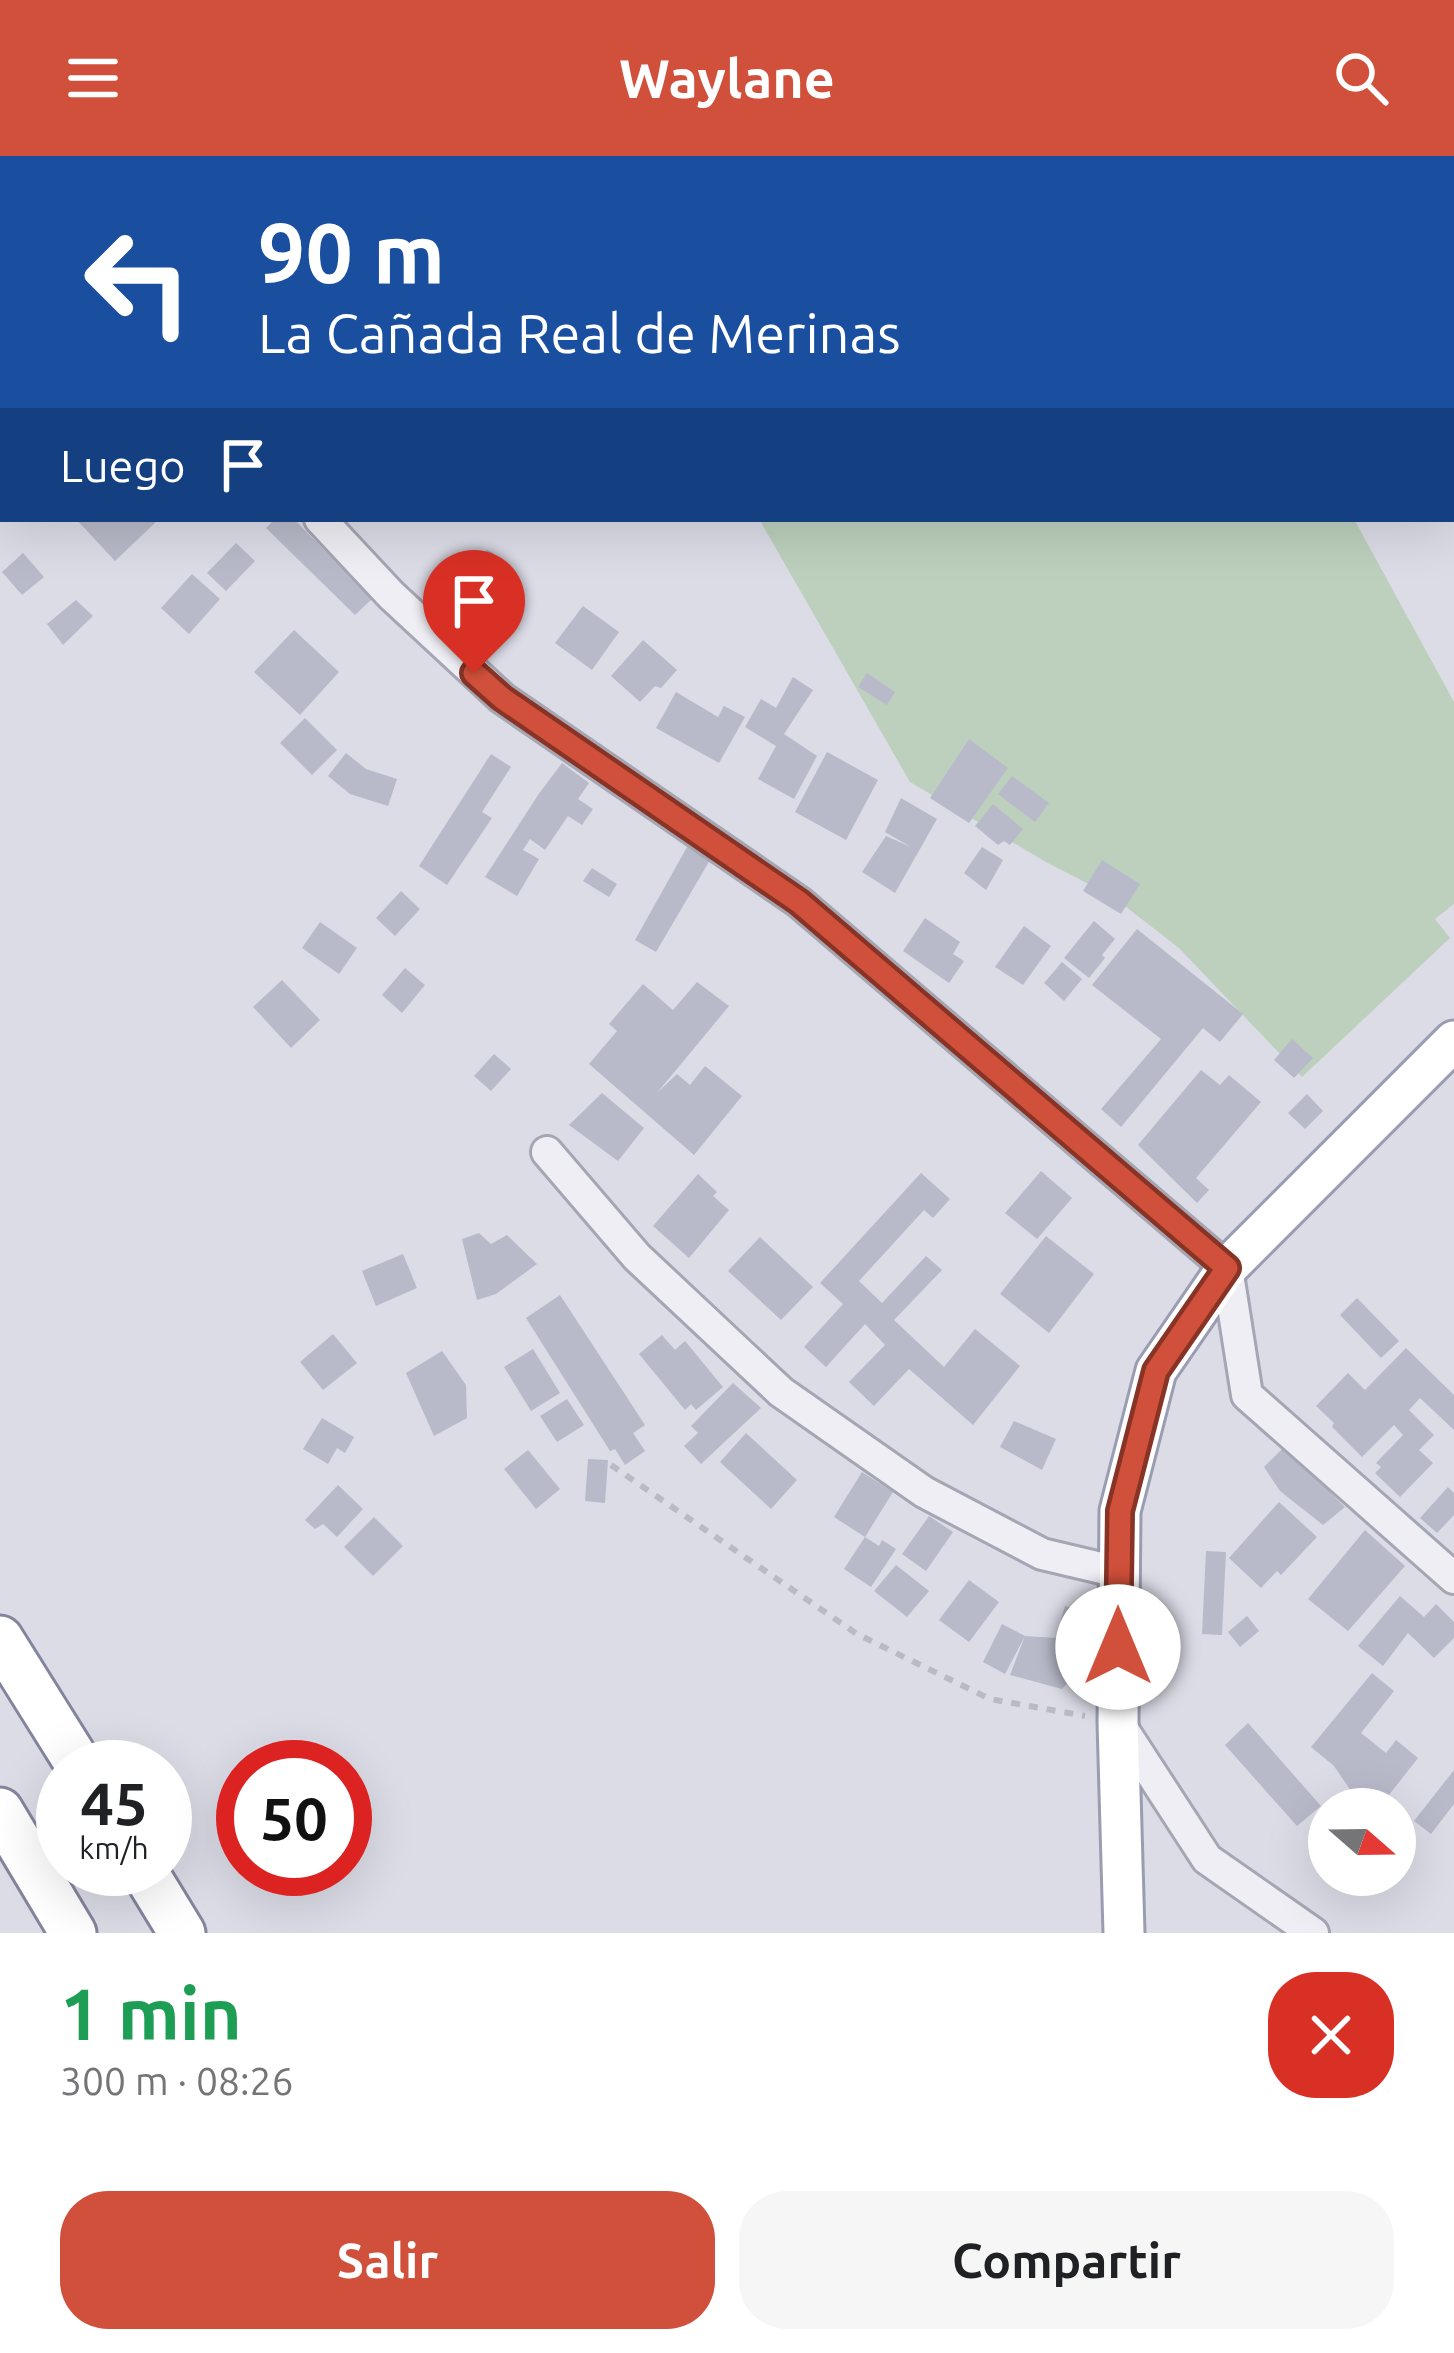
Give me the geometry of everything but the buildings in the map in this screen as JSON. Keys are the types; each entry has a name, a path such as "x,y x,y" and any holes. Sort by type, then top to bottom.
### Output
{"highway":[{"path":"0,1640 63,1740"},
{"path":"0,1811 73,1933"},
{"path":"159,1896 182,1933"}],"main road":[{"path":"1124,1933 1118,1722 1120,1511 1156,1371 1227,1268 1454,1042"}],"street":[{"path":"323,522 391,595 502,698 799,902 1227,1268 1247,1395 1454,1579"},
{"path":"547,1152 637,1257 781,1392 924,1492 1042,1554 1118,1571"},
{"path":"1118,1722 1207,1858 1312,1933"}],"path":[{"path":"611,1465 857,1634 990,1699 1118,1722"}],"green space":[{"path":"761,522 1356,522 1454,702 1454,904 1435,919 1450,938 1302,1077 1179,948 1112,896 910,782"}],"route":[{"path":"474,673 502,698 799,902 1227,1268 1156,1371 1120,1511 1118,1647"}]}
